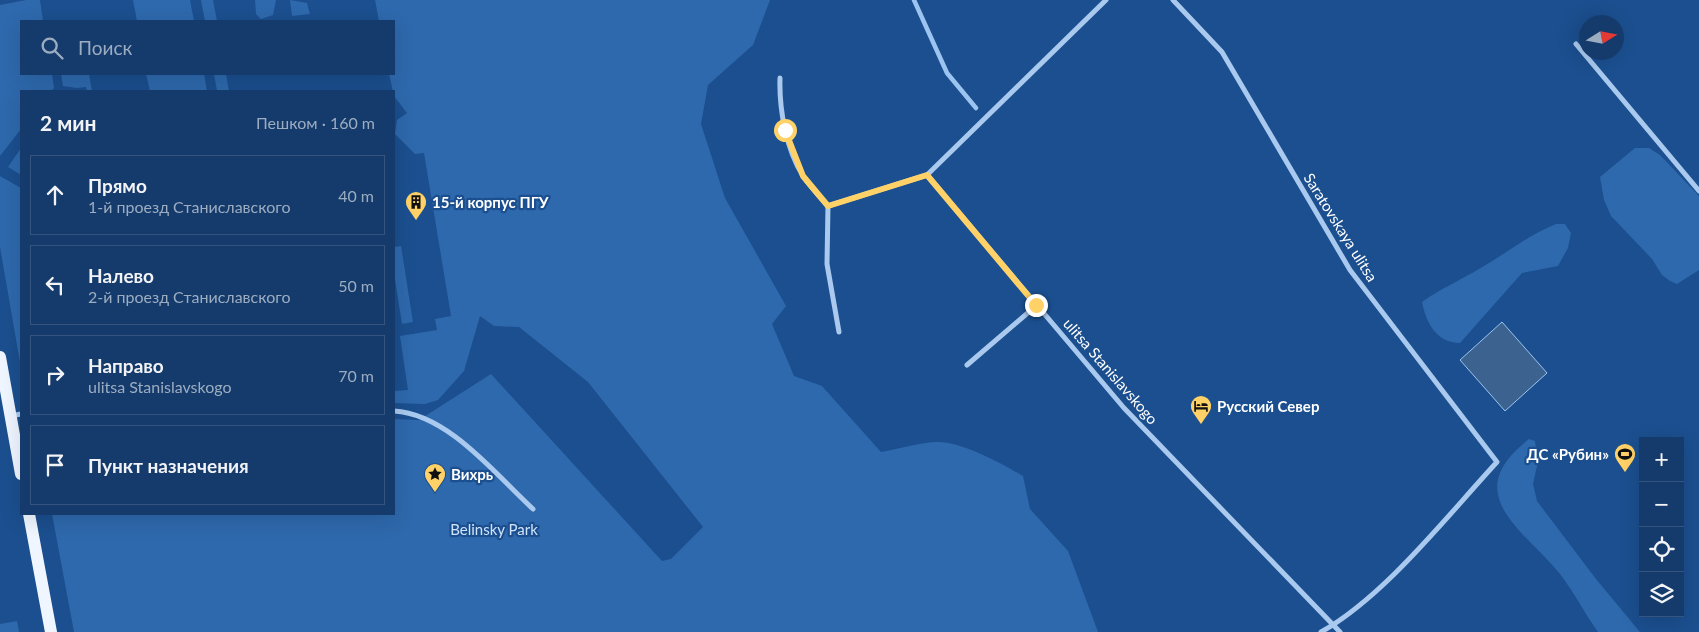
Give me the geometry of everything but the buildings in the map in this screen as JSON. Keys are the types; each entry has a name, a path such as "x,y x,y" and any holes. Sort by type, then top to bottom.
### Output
{"main road":[{"path":"0,357 15,415 20,464"},
{"path":"29,515 51,632"}],"street":[{"path":"828,206 927,175 1106,0"},
{"name":"Saratovskaya ulitsa","path":"1173,0 1222,52 1350,270 1498,462 1391,578 1334,625"},
{"path":"1576,44 1699,191"},
{"path":"780,78 779,97 785,130 803,176 828,206 827,264 839,332"},
{"name":"ulitsa Stanislavskogo","path":"927,175 1124,408 1340,632"},
{"path":"967,365 1036,305"},
{"path":"395,411 417,415 452,434 533,509"},
{"path":"1321,632 1334,625"}],"green space":[{"path":"26,0 40,0 43,20 20,20 20,75 52,75 54,88 52,90 20,90 20,130 0,156 0,5"},
{"path":"133,0 190,0 194,20 137,20"},
{"path":"201,0 213,0 217,20 205,20"},
{"path":"255,0 276,0 273,15 261,19 256,14"},
{"path":"290,0 307,3 310,14 292,16"},
{"name":"Belinsky Park","path":"375,0 770,0 753,45 708,85 701,124 725,198 786,306 772,324 794,376 822,386 881,452 936,442 946,443 981,454 1023,476 1030,509 1068,551 1098,632 74,632 52,515 395,515 395,419 419,420 491,374 662,561 671,559 703,527 588,382 519,327 494,326 480,316 464,371 438,400 425,404 395,403 395,391 408,390 400,336 437,330 435,319 451,316 424,153 415,154 395,134 397,120 407,113 395,97 395,90 393,90 389,75 395,75 395,20 379,20"},
{"path":"61,75 89,75 92,90 87,90 86,87 63,86"},
{"path":"146,75 204,75 207,90 150,90"},
{"path":"214,75 226,75 229,90 217,90"},
{"path":"1635,148 1649,148 1660,155 1699,196 1699,270 1677,284 1662,275 1652,259 1611,216 1604,200 1600,177"},
{"path":"20,149 20,174 8,167"},
{"path":"0,176 20,187 20,362 0,247"},
{"path":"1556,224 1565,224 1571,233 1568,248 1558,266 1522,273 1460,343 1445,340 1439,336 1426,317 1422,302 1530,237"},
{"path":"401,246 413,322 402,324 395,279 395,247"},
{"path":"1529,439 1535,441 1538,462 1533,484 1537,501 1596,579 1640,632 1598,632 1560,574 1515,526 1504,510 1498,494 1499,477 1508,459"},
{"path":"17,621 19,632 0,632 0,624"}],"shaded area":[{"path":"1502,322 1547,373 1505,411 1460,360"}],"waterway":[{"path":"914,0 947,73 976,108"}],"place":[{"name":"15-й корпус ПГУ","path":"416,221"},
{"name":"Русский Север","path":"1201,425"},
{"name":"ДС «Рубин»","path":"1625,473"},
{"name":"Вихрь","path":"435,493"}],"route":[{"path":"785,130 803,176 828,206 927,175 1036,305"}]}
